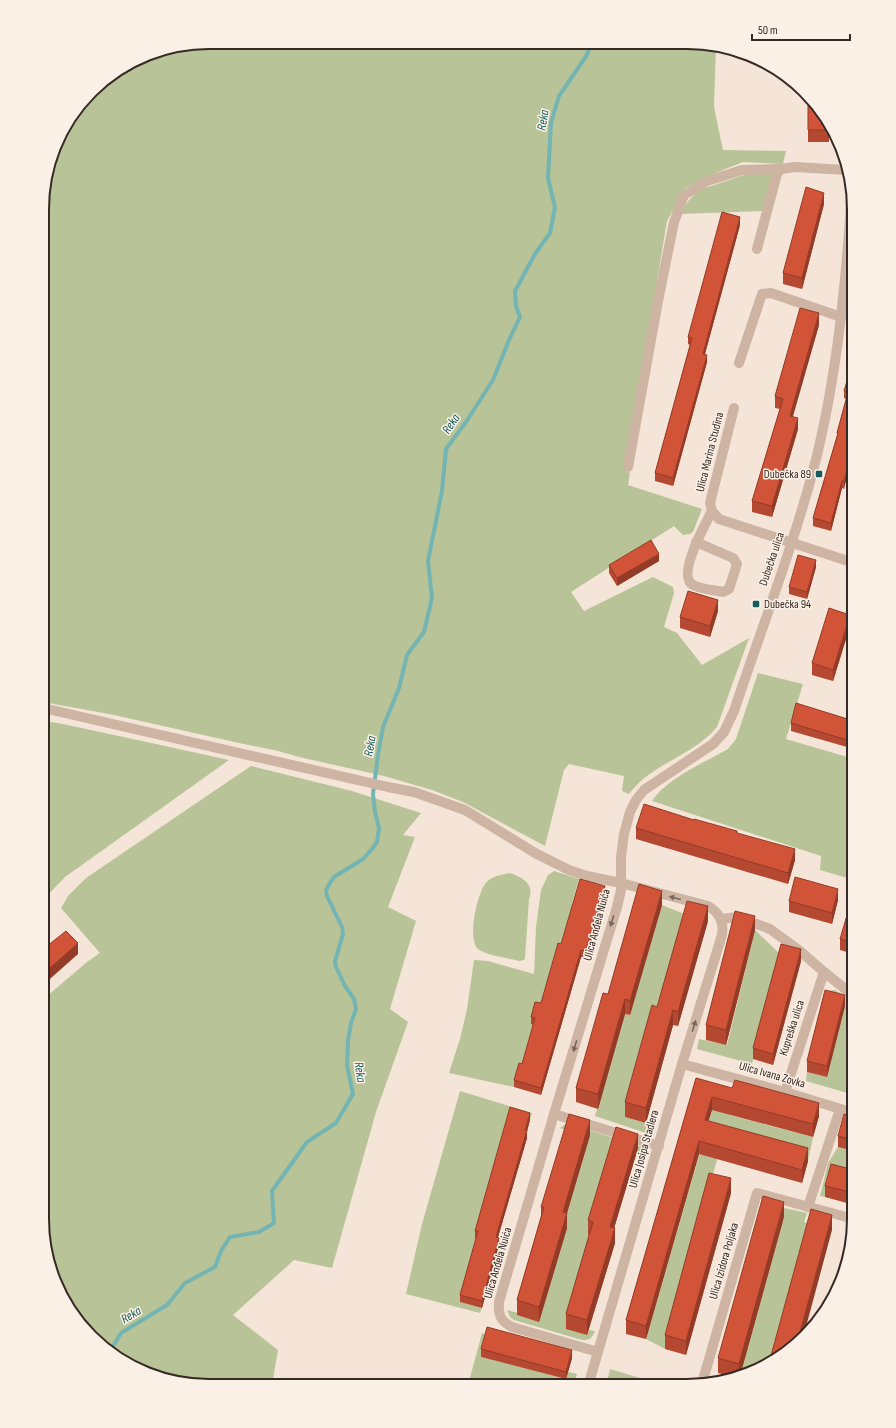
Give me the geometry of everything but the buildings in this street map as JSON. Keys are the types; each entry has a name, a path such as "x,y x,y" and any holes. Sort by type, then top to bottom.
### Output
{"street":[{"path":"628,467 674,222 684,195 707,181 742,170 795,168 843,170"},
{"path":"757,249 777,174 781,169"},
{"name":"Dubečka ulica","path":"621,883 622,846 630,812 636,800 644,790 652,784 713,744 724,732 734,711 791,543 813,468 821,436 834,367 847,264"},
{"path":"738,363 762,294 771,293 841,317"},
{"name":"Ulica Marina Studina","path":"712,511 710,502 734,408"},
{"path":"696,542 733,558 737,564 729,589 723,592 692,585 688,580 687,573 696,542 712,511 719,519 847,561"},
{"path":"49,709 414,792 465,810 544,858 587,876 621,883"},
{"name":"Ulica Anđela Nuića","path":"598,1352 505,1324 500,1318 498,1312 499,1302 617,907 621,883 708,906 718,914 721,919"},
{"path":"721,919 738,917 770,929 800,951 847,990"},
{"name":"Ulica Josipa Stadlera","path":"590,1379 682,1064 722,935 723,927 721,919"},
{"name":"Kupreška ulica","path":"785,1092 824,972"},
{"name":"Ulica Ivana Zovka","path":"682,1064 785,1092 847,1111"},
{"path":"808,1207 840,1109"},
{"path":"554,1114 659,1146"},
{"name":"Ulica Izidora Poljaka","path":"703,1378 756,1194 847,1217"}],"green space":[{"path":"198,49 698,49 716,51 714,107 723,150 786,151 783,164 743,162 713,174 685,188 667,221 655,293 653,320 626,471 630,473 628,485 702,509 693,532 690,534 683,535 674,526 571,592 584,611 653,577 673,587 674,593 664,627 677,633 702,665 749,638 717,727 707,737 685,753 638,783 629,794 622,791 624,776 569,764 564,770 545,846 463,802 432,790 384,776 278,751 114,715 49,703 49,198 54,167 65,138 82,111 89,103 111,82 138,65 167,54"},
{"path":"774,171 763,211 680,214 689,200 699,190 744,175"},
{"path":"758,673 803,684 786,739 847,757 847,878 820,870 821,856 652,801 676,778 728,749 736,739"},
{"path":"49,722 229,760 65,877 49,894"},
{"path":"251,766 352,791 421,813 403,835 415,837 388,907 416,921 390,1009 408,1022 376,1112 332,1268 294,1260 233,1315 278,1350 273,1379 188,1378 157,1371 138,1363 111,1346 89,1325 70,1299 57,1271 49,1230 49,994 87,962 100,953 61,908 68,896 86,878"},
{"path":"554,871 579,879 572,903 574,905 541,1011 531,1024 535,1026 522,1071 519,1070 514,1087 449,1073 460,1039 467,1009 474,960 488,961 534,974 536,927 541,890 548,875"},
{"path":"510,873 523,879 529,885 530,889 525,958 524,960 520,961 492,955 478,949 473,936 476,907 485,884 487,881 499,875"},
{"path":"662,905 687,915 625,1117 646,1123 655,1129 646,1133 595,1116 625,1014 630,1015"},
{"path":"755,930 781,955 752,1064 697,1049 699,1039 727,1045"},
{"path":"835,990 847,998 847,1093 806,1081 807,1072 827,1077 845,1006 826,991"},
{"path":"698,1080 735,1093 729,1115 813,1137 808,1161 723,1138 665,1349 646,1339 716,1097 696,1091 694,1082"},
{"path":"460,1091 532,1113 530,1120 511,1115 460,1302 482,1308 480,1313 406,1294 422,1224"},
{"path":"569,1124 643,1147 646,1155 636,1154 588,1235 593,1237 566,1328 587,1335 589,1330 595,1331 593,1336 584,1340 514,1320 510,1317 507,1310 518,1313 517,1315 539,1321 566,1228 568,1131 560,1128"},
{"path":"838,1147 847,1149 847,1179 831,1175 825,1197 820,1196 828,1163"},
{"path":"766,1204 807,1213 804,1222 811,1224 775,1353 758,1363 742,1370 784,1217"},
{"path":"482,1333 487,1335 481,1357 566,1379 470,1379"},
{"path":"610,1369 644,1379 608,1379"},
{"path":"568,1372 577,1374 575,1379 566,1379"}],"waterway":[{"name":"Reka","path":"113,1347 121,1333 167,1305 185,1283 215,1267 221,1251 230,1237 259,1232 274,1223 272,1191 307,1142 336,1123 353,1094 347,1065 348,1041 351,1023 356,1009 354,999 345,986 336,967 335,961 343,934 342,927 327,896 326,890 334,877 363,859 377,842 379,828 373,794 378,755 383,727 399,688 407,655 424,632 432,598 428,561 442,491 446,449 466,422 493,380 520,317 516,306 515,291 535,254 550,233 555,207 548,178 551,123 559,96 587,55 589,49"}],"place":[{"name":"Dubečka 89","path":"819,474"},
{"name":"Dubečka 94","path":"756,604"}]}
